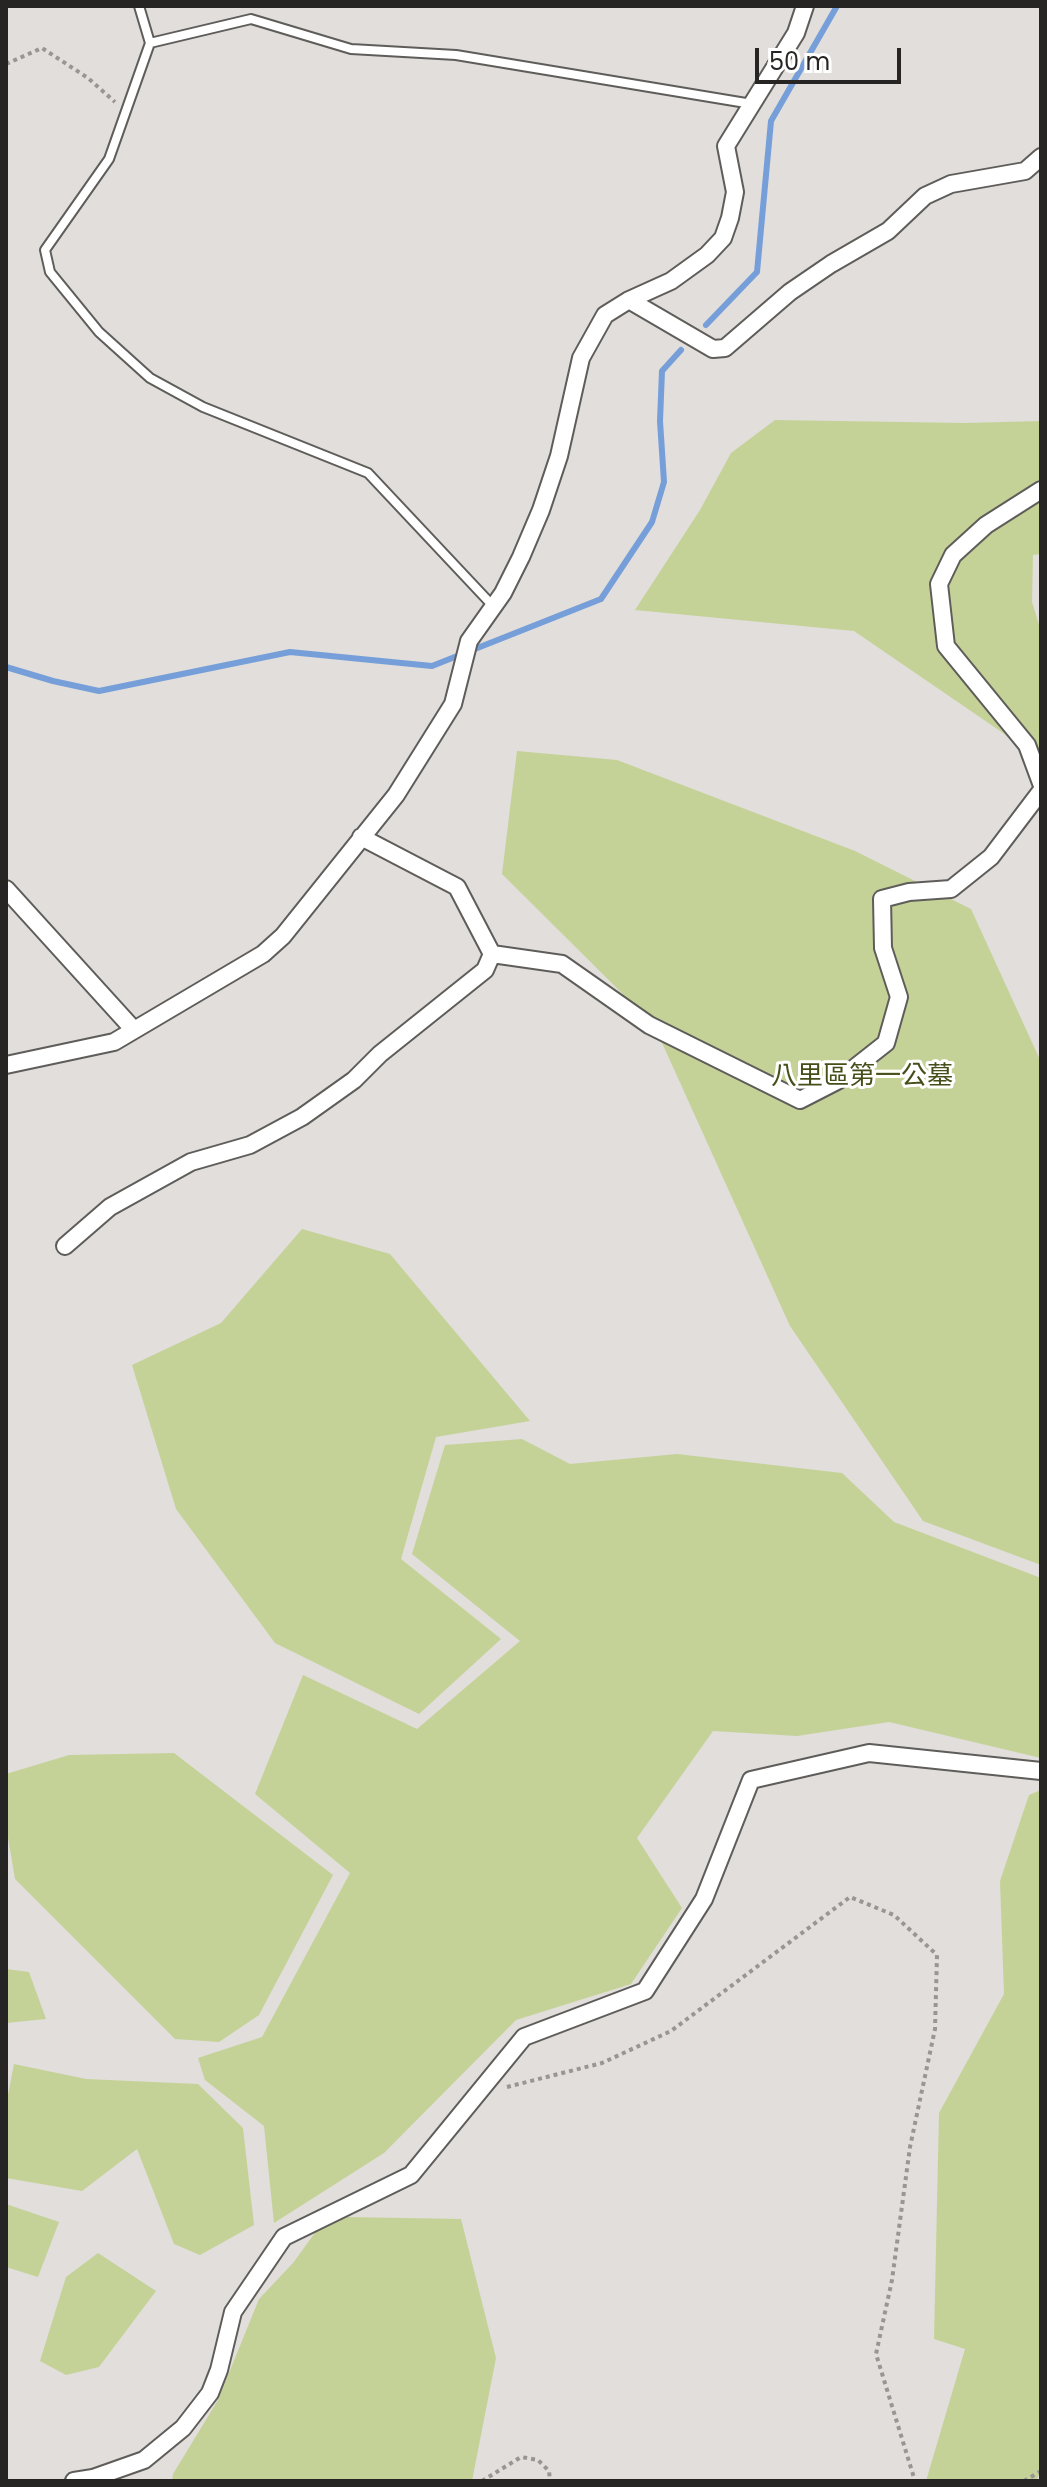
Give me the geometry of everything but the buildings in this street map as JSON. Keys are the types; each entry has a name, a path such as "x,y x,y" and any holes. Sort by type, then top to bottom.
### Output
{"street":[{"path":"6,1065 114,1042 263,954 283,936 396,795 453,704 469,641 493,607 521,557 541,510 559,456 581,358 605,315 671,281 707,255 723,238 735,192 726,146 796,33 805,6"},
{"path":"629,300 713,349 725,348 790,292 888,231 925,196 951,184 1025,171 1041,157"},
{"path":"1041,490 986,525 953,555 939,584 946,646 1027,745 1041,783"},
{"path":"492,954 562,964 649,1025 800,1100 839,1080 886,1043 899,997 883,948 882,899 909,892 951,889 991,857 1041,791"},
{"path":"361,837 457,887 492,954"},
{"path":"6,889 134,1030"},
{"path":"65,1246 110,1207 191,1162 250,1145 302,1117 354,1080 380,1054 485,970 492,954"},
{"path":"74,2481 93,2478 144,2460 183,2428 210,2393 233,2312 284,2237 411,2175 524,2037 645,1991 704,1899 751,1780 869,1753 1041,1771"}],"lane":[{"path":"139,6 150,43 109,159 45,250 50,272 99,332 150,378 203,407 368,473 493,607"},
{"path":"150,43 251,19 351,49 456,55 752,104"}],"path":[{"path":"6,64 42,48 88,78 126,111"},
{"path":"477,2095 602,2063 671,2031 850,1897 894,1915 937,1955 935,2029 910,2147 892,2280 876,2354 915,2481"},
{"path":"482,2481 521,2457 538,2460 549,2471 550,2481"},
{"path":"1024,2481 1041,2471"}],"green space":[{"path":"775,420 1041,421 1041,554 1033,555 1032,602 1041,631 1041,759 854,631 635,610 700,510 731,453"},
{"name":"八里區第一公墓","path":"517,751 617,760 855,851 971,909 1041,1062 1041,1565 923,1521 790,1326 654,1025 502,874"},
{"path":"302,1229 390,1254 530,1421 436,1437 401,1559 501,1639 419,1714 275,1643 176,1509 132,1365 221,1323"},
{"path":"522,1439 570,1464 677,1454 842,1473 894,1522 1041,1578 1041,1758 889,1722 797,1736 713,1731 637,1838 682,1908 631,1984 516,2020 384,2153 274,2223 264,2126 205,2080 198,2058 262,2037 350,1873 255,1794 303,1675 417,1729 520,1641 412,1554 445,1445"},
{"path":"174,1753 333,1875 259,2015 219,2042 175,2039 15,1879 6,1826 6,1774 69,1755"},
{"path":"1041,1790 1041,2471 1036,2481 926,2481 965,2349 934,2339 939,2113 1004,1994 1000,1881 1029,1795"},
{"path":"6,1969 29,1972 46,2019 6,2023"},
{"path":"14,2064 86,2079 198,2084 243,2128 254,2225 200,2255 174,2244 137,2149 82,2191 6,2178 6,2105"},
{"path":"6,2204 59,2222 38,2277 6,2267"},
{"path":"344,2217 461,2219 496,2358 472,2481 172,2481 173,2474 218,2400 259,2299 293,2263 317,2230"},
{"path":"98,2253 156,2291 99,2367 66,2375 40,2361 66,2277"}],"waterway":[{"path":"706,325 757,272 771,121 837,6"},
{"path":"6,667 99,691 290,652 432,666 601,599 652,522 664,482 660,421 662,371 681,350"}]}
